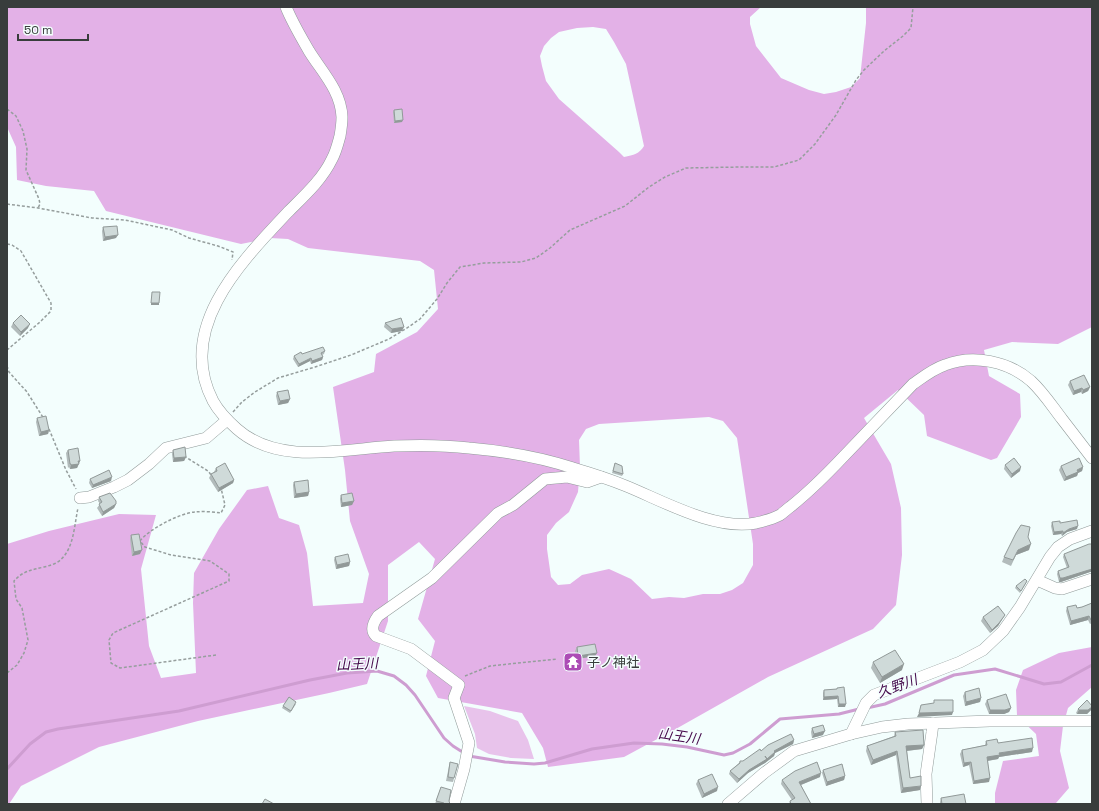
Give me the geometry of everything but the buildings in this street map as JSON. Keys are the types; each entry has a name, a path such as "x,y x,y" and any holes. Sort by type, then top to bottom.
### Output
{"street":[{"path":"286,7 291,20 310,53 331,81 342,114 342,127 332,159 319,180 255,248 225,288 207,323 203,350 205,377 214,403 227,420 243,434 262,445 298,453 394,446 467,448 509,453 547,461 601,477 693,514 722,522 752,524 766,521 779,515 804,496 831,470 913,384 933,370 945,365 973,359 1001,364 1016,370 1030,381 1044,394 1092,458"},
{"path":"80,498 89,497 128,480 149,464 166,448 206,438 227,420"},
{"path":"454,804 464,769 469,743 454,698 459,685 411,650 376,636 373,632 373,623 378,616 432,578 498,514 513,505 544,479 567,477 587,482 601,477"},
{"path":"851,734 866,703 874,695 960,662 983,650 1003,632 1050,557 1058,547 1070,539 1092,531"},
{"path":"1037,580 1055,588 1062,589 1092,580"},
{"path":"728,804 764,773 794,751 851,734 882,727 908,724 990,721 1092,724"},
{"path":"927,804 926,774 933,723"}],"path":[{"path":"227,420 242,402 278,378 350,355 389,339 407,328 420,319 437,299 447,283 460,267 484,263 521,262 536,258 570,230 625,206 649,187 665,177 686,168 774,167 798,160 815,144 836,115 856,80 864,70 911,28 913,7"},
{"path":"7,109 16,116 23,131 27,149 26,170 39,199 40,204 38,208"},
{"path":"7,204 92,218 125,220 172,230 189,238 233,252 232,263"},
{"path":"7,244 12,245 20,251 51,303 51,311 7,350"},
{"path":"7,366 10,372 27,392 45,420"},
{"path":"7,673 17,664 24,653 28,640 22,608 16,599 14,581 18,576 28,570 55,564 63,558 70,546 80,498 66,470 48,426"},
{"path":"166,448 186,457 208,471 213,477"},
{"path":"216,655 120,668 111,663 109,640 113,633 230,580 229,574 210,561 171,555 145,547 140,541 144,535 174,518 194,512 221,513 225,505 222,489 217,483"},
{"path":"459,685 464,676 490,666 557,659"}],"shaded area":[{"path":"7,7 761,7 750,17 750,24 756,46 781,78 809,90 824,94 851,87 860,78 866,23 866,7 1092,7 1092,327 1058,344 1012,342 984,350 989,376 1020,394 1021,417 997,458 991,460 927,436 924,415 898,390 864,418 891,464 901,508 902,555 896,605 873,629 768,677 624,757 548,767 543,748 522,713 438,698 426,676 435,641 418,619 435,559 419,542 388,565 388,621 367,684 198,721 99,747 21,786 9,804 7,804 7,544 49,531 119,514 156,515 141,569 149,646 161,678 196,673 193,603 194,573 219,529 247,490 268,486 279,518 299,525 307,553 313,606 363,603 369,574 350,521 345,470 333,387 374,372 376,354 417,332 438,309 434,270 420,261 308,248 288,239 270,238 241,244 106,211 94,191 46,186 17,180 16,147 7,127","holes":["593,27 606,29 626,64 644,146 640,151 633,155 624,157 559,99 546,81 540,56 544,46 559,32 577,28","709,417 723,421 737,438 753,544 753,565 743,583 732,590 720,594 703,594 684,598 669,597 652,599 631,579 609,569 582,575 570,584 558,585 551,577 547,549 547,535 556,523 569,512 578,492 580,467 579,440 586,429 599,424"]},
{"path":"1092,647 1092,687 1068,708 1063,726 1060,751 1069,788 1055,804 995,804 995,793 1003,761 1039,756 1036,734 1017,716 1016,690 1023,670 1059,653"},
{"path":"464,706 490,711 518,721 528,740 534,759 511,758 489,754 477,748 475,734"}],"waterway":[{"name":"久野川","path":"867,708 885,704 954,675 995,669 1044,684 1061,682 1092,665"},
{"name":"山王川","path":"7,769 30,744 46,732 179,711 310,680 347,673 377,671 394,676 406,685 415,695 444,738 464,753"},
{"name":"山王川","path":"469,756 505,762 534,764 545,763 592,749 634,743 687,747 724,755 733,753 750,744 780,719 839,714 859,709"}],"place":[{"name":"子ノ神社","path":"573,662"}]}
